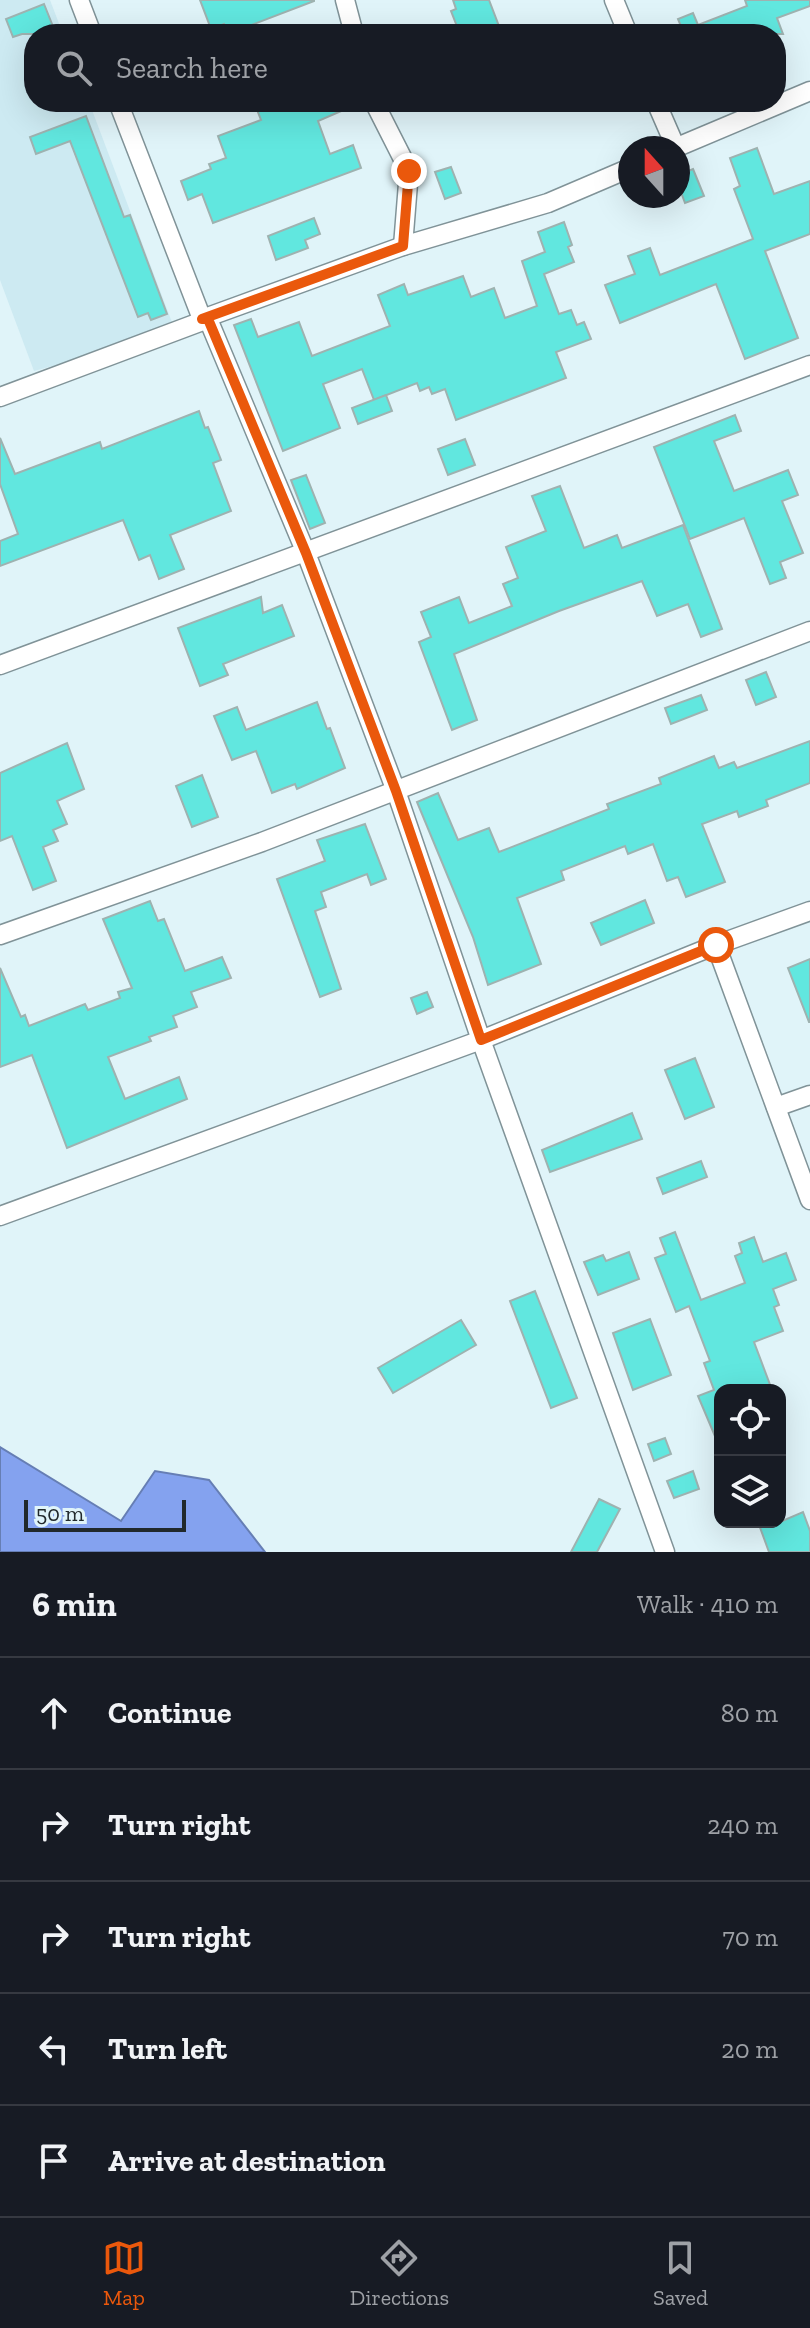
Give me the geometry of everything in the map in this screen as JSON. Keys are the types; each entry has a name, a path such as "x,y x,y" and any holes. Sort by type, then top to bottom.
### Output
{"street":[{"path":"79,0 88,24"},
{"path":"345,0 351,24"},
{"path":"614,0 624,24"},
{"path":"786,101 810,91"},
{"path":"122,112 205,319 306,553 396,791 481,1040 665,1552"},
{"path":"379,112 409,171 403,246"},
{"path":"660,112 671,136"},
{"path":"690,142 761,112"},
{"path":"0,397 403,246 548,203 618,173"},
{"path":"0,665 810,365"},
{"path":"0,935 396,791 810,631"},
{"path":"0,1216 481,1040 716,945 810,911"},
{"path":"716,945 810,1200"},
{"path":"776,1107 810,1095"}],"shaded area":[{"path":"0,0 50,0 59,24 24,24 24,112 93,112 176,333 34,371 0,280"}],"water":[{"path":"0,1447 121,1521 155,1471 209,1480 265,1552 0,1552"}],"building":[{"path":"200,0 314,0 254,24 209,24"},
{"path":"453,0 489,0 498,24 456,24 451,11 456,9"},
{"path":"745,0 810,0 810,6 777,18 779,24 701,24 747,6"},
{"path":"44,4 52,24 24,24 24,34 13,37 6,19"},
{"path":"693,13 698,24 680,24 678,19"},
{"path":"258,112 339,112 318,121 330,154 353,145 361,168 213,223 202,194 188,200 181,181 211,169 209,164 226,158 218,136 261,120"},
{"path":"86,116 124,217 130,215 167,314 151,320 148,313 138,317 70,141 36,154 30,137"},
{"path":"757,148 774,194 810,181 810,234 765,251 798,338 745,359 716,284 620,323 605,285 635,274 628,256 650,248 660,275 753,239 734,189 740,186 730,158"},
{"path":"451,167 461,193 445,199 435,172"},
{"path":"693,169 704,196 690,201 690,170"},
{"path":"314,218 320,234 305,240 308,248 276,260 268,236"},
{"path":"564,222 574,262 544,274 559,314 571,310 577,325 584,322 591,339 556,352 566,378 456,420 445,389 432,394 429,387 420,391 417,383 374,400 362,369 323,384 340,428 283,451 234,325 251,319 258,337 299,322 312,356 390,326 378,295 404,284 408,295 463,276 471,297 494,288 505,318 537,306 522,261 545,252 538,232"},
{"path":"386,395 392,411 358,424 352,408"},
{"path":"199,411 221,460 213,463 231,511 170,535 184,569 159,579 150,555 139,560 123,520 0,566 0,541 18,534 0,484 0,438 15,474 100,442 102,449"},
{"path":"735,415 741,431 714,441 734,491 788,470 798,495 782,501 803,553 780,562 786,578 770,584 744,518 690,539 654,447"},
{"path":"465,439 475,465 448,475 438,449"},
{"path":"306,475 325,523 310,529 291,480"},
{"path":"560,486 584,548 617,535 622,548 683,525 722,629 701,637 688,604 657,616 642,581 559,611 454,654 477,720 452,730 419,642 431,637 421,612 459,597 469,623 512,606 503,584 518,578 506,547 546,531 532,496"},
{"path":"261,597 263,613 282,605 294,636 223,664 228,675 200,686 178,628"},
{"path":"766,672 776,697 756,705 746,680"},
{"path":"701,695 707,710 671,724 665,708"},
{"path":"317,702 345,768 297,789 295,784 272,793 256,751 232,760 214,716 237,707 246,730"},
{"path":"810,741 810,783 766,800 768,806 739,817 737,811 702,824 725,882 686,897 678,877 667,881 653,844 628,854 625,846 561,871 564,880 517,898 541,964 488,985 473,937 417,802 438,793 458,840 489,828 499,852 609,809 607,804 661,784 659,778 714,756 719,768 734,762 737,768"},
{"path":"67,743 84,789 57,801 67,824 53,830 58,841 43,847 56,881 33,890 12,836 0,841 0,773"},
{"path":"202,775 218,817 192,827 176,786"},
{"path":"365,824 386,879 371,885 367,874 321,892 326,907 315,911 341,989 320,997 277,879 325,861 317,840"},
{"path":"645,900 654,923 601,945 591,923"},
{"path":"150,901 158,921 164,919 185,971 222,957 231,978 191,992 197,1007 173,1016 177,1027 149,1037 151,1041 108,1057 125,1099 179,1077 187,1099 67,1148 32,1055 0,1067 0,968 21,1017 25,1015 29,1026 85,1004 88,1010 120,998 118,992 132,988 103,919"},
{"path":"810,959 810,1022 809,1022 788,968"},
{"path":"427,992 433,1007 417,1014 411,998"},
{"path":"695,1058 714,1107 685,1119 665,1070"},
{"path":"632,1113 642,1139 550,1172 542,1150"},
{"path":"701,1161 707,1177 663,1194 657,1178"},
{"path":"675,1232 701,1300 745,1283 735,1256 742,1253 739,1243 754,1237 763,1262 786,1253 796,1280 773,1289 779,1305 774,1307 783,1331 754,1342 770,1384 714,1384 714,1390 704,1363 710,1361 689,1306 676,1312 655,1258 666,1254 660,1238"},
{"path":"629,1252 639,1279 598,1295 584,1262 603,1255 606,1261"},
{"path":"535,1291 577,1398 551,1408 510,1301"},
{"path":"650,1319 671,1375 633,1390 613,1333"},
{"path":"461,1320 476,1345 393,1393 378,1368"},
{"path":"714,1390 714,1434 698,1396"},
{"path":"665,1438 671,1454 654,1461 648,1444"},
{"path":"693,1471 699,1489 674,1498 667,1481"},
{"path":"599,1499 620,1509 597,1552 571,1552"},
{"path":"803,1512 810,1531 810,1552 769,1552 760,1528 786,1528 786,1519"}],"route":[{"path":"409,171 403,246 202,319 208,319 306,553 396,791 481,1040 716,945"}]}
